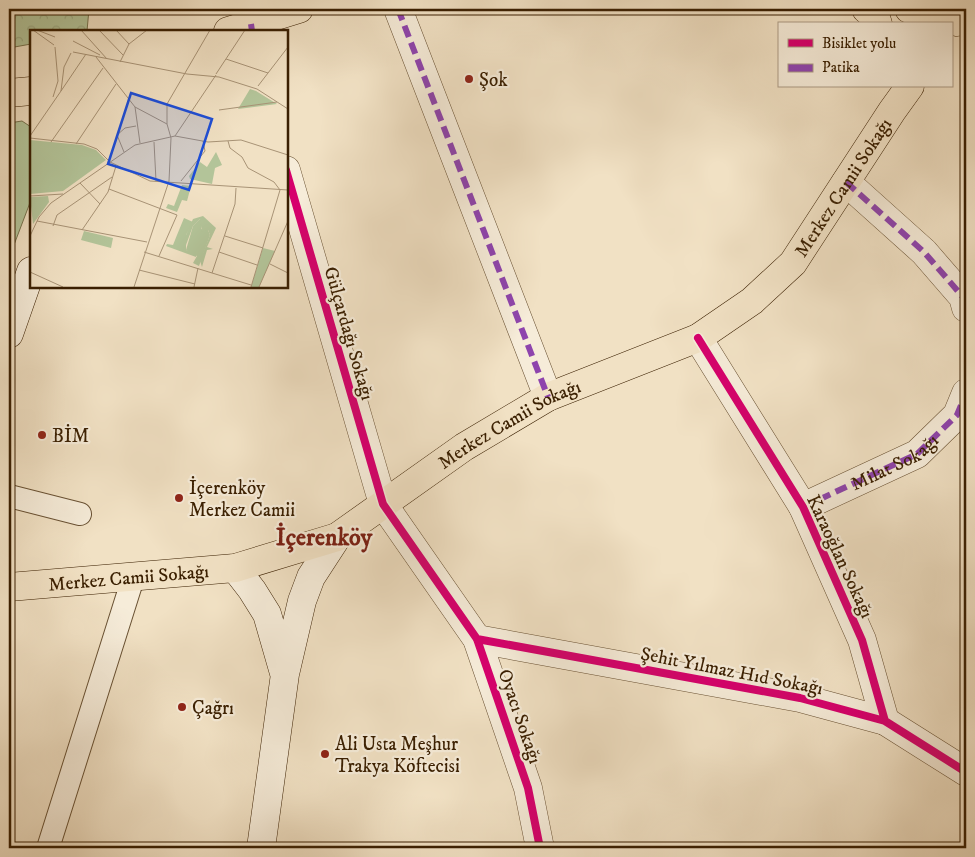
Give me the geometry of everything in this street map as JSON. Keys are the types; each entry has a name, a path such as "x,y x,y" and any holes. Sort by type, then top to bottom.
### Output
{"main road":[{"path":"245,24 299,9"},
{"path":"866,9 876,18 877,22"},
{"path":"909,9 960,22"},
{"name":"Merkez Camii Sokağı","path":"10,585 235,568 337,537 464,447 548,397 698,338 752,301 793,263 846,182 891,98 907,88"},
{"path":"9,93 30,92"}],"street":[{"path":"398,9 548,397"},
{"path":"846,182 924,252 964,297 966,308"},
{"name":"Gülçardağı Sokağı","path":"288,184 290,198 383,504"},
{"path":"9,334 30,274"},
{"name":"Karaoğlan Sokağı","path":"698,338 803,507 862,640 885,721"},
{"name":"Milat Sokağı","path":"803,507 917,454 957,414 966,393"},
{"name":"Oyacı Sokağı","path":"383,504 477,639 528,788 540,848"},
{"path":"261,848 285,674 302,601 311,578 337,537"},
{"path":"235,568 267,614 285,674"},
{"name":"Şehit Yılmaz Hıd Sokağı","path":"477,639 800,698 885,721 966,772"}],"lane":[{"path":"9,496 80,514"},
{"path":"48,848 134,576"}],"green space":[{"path":"9,9 89,9 87,30 30,30 30,44 9,48"},
{"path":"22,121 30,126 30,203 9,258 9,123"}],"marked path":[{"path":"398,9 548,397"},
{"path":"251,24 252,30"},
{"path":"846,182 924,252 963,297 966,308"},
{"path":"803,507 917,454 957,415 966,393"}],"cycle path":[{"path":"288,177 383,504 477,639 528,788 540,848"},
{"path":"698,338 803,507 862,640 885,721"},
{"path":"477,639 800,698 885,721 966,772"}],"place":[{"name":"Şok","path":"469,79"},
{"name":"BİM","path":"42,435"},
{"name":"İçerenköy Merkez Camii","path":"179,498"},
{"name":"Çağrı","path":"182,707"},
{"name":"Ali Usta Meşhur Trakya Köftecisi","path":"325,754"}],"district":[{"name":"İçerenköy","path":"324,537"}]}
